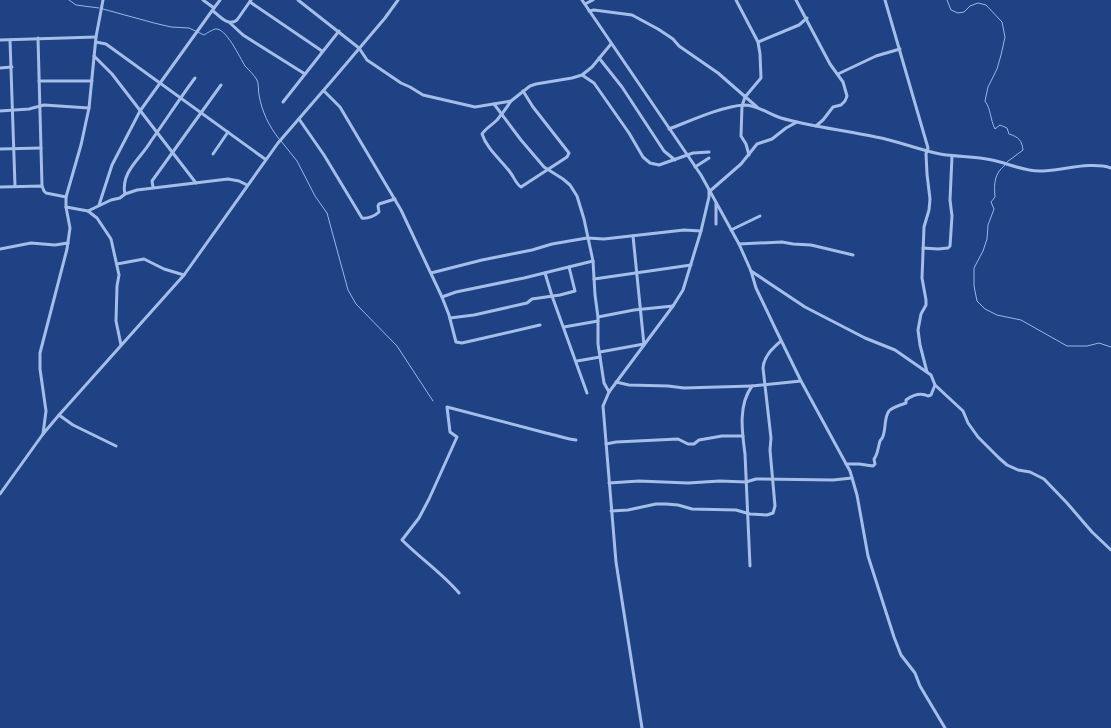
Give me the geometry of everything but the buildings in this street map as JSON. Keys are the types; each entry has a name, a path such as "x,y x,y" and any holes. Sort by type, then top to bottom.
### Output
{"street":[{"path":"43,434 46,411 40,369 40,353 52,311 68,243 70,228 66,207 66,197 81,145 89,108 96,37 103,0"},
{"path":"203,0 243,35 305,74"},
{"path":"99,205 112,165 140,111 220,0"},
{"path":"298,0 359,48 367,60 401,83 423,94 474,107 511,101"},
{"path":"0,494 43,434 184,275 278,142 324,91 385,18 398,0"},
{"path":"582,0 710,190 739,244 751,271 756,288 781,341 852,478 857,495 868,556 894,637 901,655 915,673 920,686 945,728"},
{"path":"585,4 593,0"},
{"path":"736,0 758,42 761,77 745,97 742,106 741,136 746,144 749,155"},
{"path":"796,0 807,18 830,64 845,85 846,99 843,104 833,107 823,120 816,126"},
{"path":"885,0 928,148 927,174 930,199 929,210 924,227 922,278 926,305 918,330 927,372"},
{"path":"230,23 237,20 250,1 322,51"},
{"path":"589,11 594,10 625,14 641,20 673,39 679,46 718,73 745,97 771,115 816,126 877,137 939,154 992,160 1025,169 1038,171 1093,166 1111,168"},
{"path":"758,42 799,25 807,18"},
{"path":"283,102 339,31"},
{"path":"0,40 96,37"},
{"path":"38,38 42,186 46,192 66,197"},
{"path":"10,40 15,186"},
{"path":"96,42 106,44 266,159"},
{"path":"523,91 533,108 569,153 567,157 523,187 517,184 482,135 484,130 495,122 511,101 523,91 536,84 582,75 587,72 612,44"},
{"path":"838,74 876,56 900,49"},
{"path":"94,56 112,74 196,183"},
{"path":"599,58 622,87 664,151 675,160"},
{"path":"0,68 12,67"},
{"path":"582,75 594,83 629,133 643,157 654,165 659,165 693,153 709,152"},
{"path":"124,194 128,174 135,161 151,142 194,78"},
{"path":"39,81 92,81"},
{"path":"153,187 152,181 221,85"},
{"path":"324,91 340,107 395,199 442,297 450,318 455,340 458,343 540,325"},
{"path":"494,104 521,140 544,167 563,179 574,189 581,207 593,261 598,316 598,344 604,383 609,392"},
{"path":"0,110 54,105 89,108"},
{"path":"669,129 699,117 742,106 757,106"},
{"path":"299,119 324,155 362,218 364,219 375,215 379,212 379,204 395,199"},
{"path":"642,728 616,562 603,406 609,392 673,306 683,290 701,231 710,190 736,168 758,144 772,139 786,128 797,122"},
{"path":"213,154 228,132"},
{"path":"0,149 41,148"},
{"path":"923,248 938,249 948,248 950,246 952,216 950,200 952,156"},
{"path":"695,167 709,158"},
{"path":"88,211 111,200 120,198 124,194 153,187 228,179 239,181 247,185"},
{"path":"0,187 42,186"},
{"path":"716,202 716,224"},
{"path":"66,207 88,211 95,216 110,235 119,279 117,286 116,321 121,345"},
{"path":"731,230 760,216"},
{"path":"431,273 552,244 587,238 604,239 684,230 701,231"},
{"path":"633,236 644,345"},
{"path":"739,244 782,242 811,245 853,255"},
{"path":"0,249 32,243 55,245 68,243"},
{"path":"117,264 144,259 164,269 184,275"},
{"path":"442,297 456,292 593,261"},
{"path":"594,279 691,265"},
{"path":"450,318 474,315 575,290 569,267"},
{"path":"751,271 805,307 865,338 895,350 927,372 932,377 935,385 963,411 968,423 978,437 1002,462 1018,470 1030,472 1044,479 1092,532 1111,550"},
{"path":"545,273 552,296 588,392"},
{"path":"598,316 673,306"},
{"path":"564,327 598,321"},
{"path":"611,511 628,510 656,504 666,504 678,505 692,509 736,510 748,514 773,514 775,506 770,450 771,438 763,368 765,358 781,341"},
{"path":"600,352 644,345"},
{"path":"577,361 600,357"},
{"path":"616,382 684,388 752,386 801,381"},
{"path":"846,464 873,466 875,464 874,459 880,440 883,436 888,412 892,408 906,403 906,400 913,396 923,394 928,396 931,395 935,385"},
{"path":"750,566 743,436 743,406 746,395 752,386"},
{"path":"459,593 433,566 420,558 402,540 419,518 457,437 450,432 447,407 562,436 568,440 576,440"},
{"path":"59,415 73,425 116,446"},
{"path":"606,444 616,442 678,439 688,444 694,444 699,440 722,436 743,436"},
{"path":"609,483 638,481 688,483 720,481 746,482 756,479 834,480 852,478"}],"waterway":[{"path":"69,0 76,5 99,8"},
{"path":"947,0 951,10 958,13 964,12 970,6 978,3 986,5 1002,22 1005,37 997,69 988,87 985,101 995,129 1000,125 1007,128 1009,134 1018,138 1022,144 1023,150 1007,162"},
{"path":"103,9 171,27 189,28 204,35 215,29 224,33 245,66 257,80 260,101 264,113 279,139"},
{"path":"281,141 297,161 315,196 327,213 348,290 356,304 397,346 433,401"},
{"path":"1005,165 1001,168 997,175 995,197 991,202 994,209 988,225 987,239 983,251 974,268 974,286 977,301 985,309 997,315 1021,320 1067,346 1087,346 1099,343 1111,347"}]}
